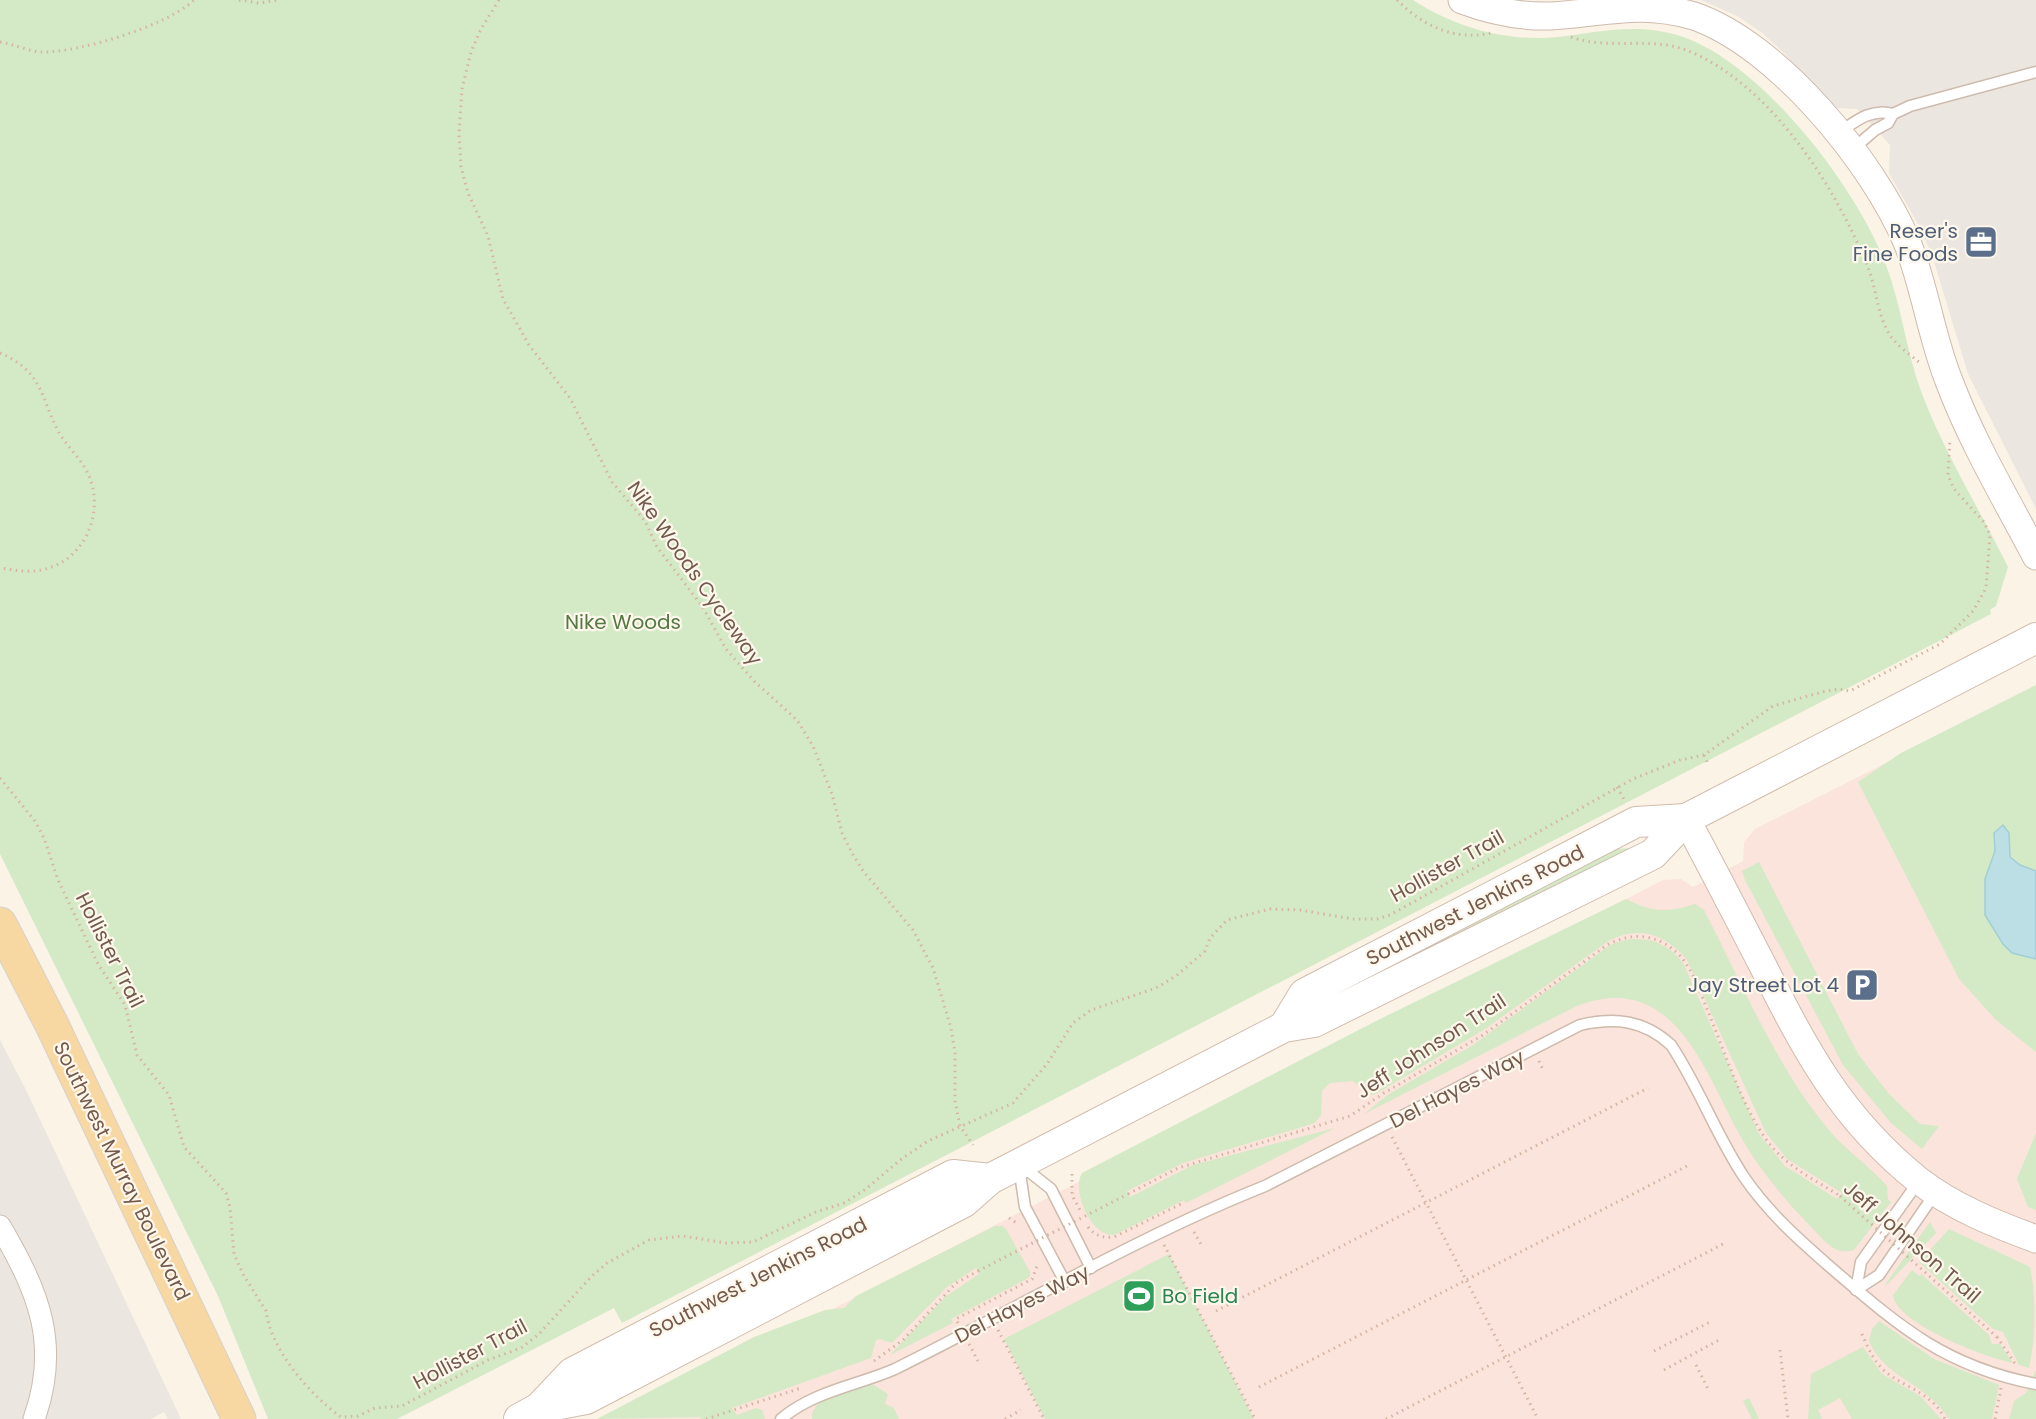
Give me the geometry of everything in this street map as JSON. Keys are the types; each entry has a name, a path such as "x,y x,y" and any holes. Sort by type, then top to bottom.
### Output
{"main road":[{"name":"Southwest Jenkins Road","path":"529,1414 572,1373 953,1175 990,1179 1284,1027 1314,1022 1653,854 1686,819 2036,638"},
{"name":"Southwest Murray Boulevard","path":"0,924 52,1024 239,1419"}],"street":[{"path":"1462,0 1490,9 1526,15 1552,16 1623,5 1683,6 1752,45 1845,142 1879,188 1899,225 1919,277 1949,382 1981,452 2036,556"},
{"path":"1686,819 1819,1071 1865,1131 1928,1186 1983,1218 2036,1239"},
{"path":"0,1226 34,1291 43,1317 46,1342 45,1381 34,1419"}],"lane":[{"path":"1845,142 1875,130 1888,123 1893,114 1926,100 2036,72"},
{"path":"1845,142 1863,117 1880,110 1893,114"},
{"name":"Del Hayes Way","path":"781,1419 815,1396 867,1381 964,1334 1091,1268 1386,1125 1580,1025 1613,1020 1645,1026 1659,1034 1671,1045 1731,1156 1772,1213 1856,1290 1905,1330 1935,1350 1979,1368 2030,1383"},
{"path":"1019,1164 1051,1189 1091,1268"},
{"path":"1019,1164 1025,1207 1065,1282"},
{"path":"1856,1290 1861,1262 1928,1186"},
{"path":"1856,1290 1879,1275 1928,1186"}],"path":[{"path":"0,42 40,52 72,49 141,29 172,16 194,0"},
{"path":"239,0 259,3 278,0"},
{"name":"Nike Woods Cycleway","path":"499,0 481,28 471,52 462,90 459,134 461,167 468,193 488,236 502,299 529,345 570,399 612,482 645,521 657,547 702,606 726,649 755,682 797,720 813,746 852,853 863,871 913,930 933,968 951,1028 960,1126 973,1145"},
{"path":"1397,0 1414,16 1443,31 1469,36 1493,33"},
{"path":"1564,35 1599,44 1636,43 1677,47 1715,65 1767,106 1814,166 1840,212 1868,265 1884,322 1892,338 1922,364"},
{"path":"0,353 25,366 39,383 59,432 88,473 96,502 92,526 86,538 64,559 44,570 0,568"},
{"name":"Hollister Trail","path":"0,778 35,821 44,838 58,880 98,964 125,1005 137,1055 169,1095 184,1147 226,1193 237,1264 266,1311 267,1320 282,1351 306,1386 341,1418 358,1416 375,1408 402,1406 488,1360 521,1348 540,1334 591,1276 607,1263 649,1240 675,1236 726,1243 753,1242 816,1212 844,1203 928,1141 1013,1102 1047,1064 1073,1023 1091,1010 1156,988 1176,976 1205,951 1210,938 1227,920 1270,909 1299,910 1353,920 1377,919 1390,915 1617,787 1649,771 1704,755 1773,706 1822,692 1839,689 1850,691 1940,644 1973,611 1986,588 1990,536 1984,522 1954,489 1948,475 1951,435"},
{"path":"1704,755 1708,764"},
{"path":"1617,787 1627,806"},
{"name":"Jeff Johnson Trail","path":"867,1364 886,1355 903,1340 956,1283 1178,1168 1350,1116 1384,1093 1483,1035 1607,945 1630,935 1642,935 1661,941 1687,964 1757,1125 1778,1154 1802,1174 1840,1196 1997,1337 2017,1367"},
{"path":"1216,1311 1648,1088"},
{"path":"1386,1125 1538,1419"},
{"path":"1258,1387 1687,1166"},
{"path":"1072,1174 1072,1195 1093,1233 1104,1238 1114,1237 1181,1204"},
{"path":"1009,1218 1021,1227"},
{"path":"1028,1237 1033,1248"},
{"path":"1386,1419 1725,1243"},
{"path":"1165,1247 1255,1419"},
{"path":"978,1361 956,1319 1032,1279 1039,1261"},
{"path":"1654,1351 1710,1322"},
{"path":"999,1332 1044,1419"},
{"path":"1862,1334 1869,1350 1882,1369 1931,1400 1945,1419"},
{"path":"1664,1370 1719,1340"},
{"path":"1780,1350 1788,1419"},
{"path":"1696,1365 1708,1389"},
{"path":"706,1419 807,1385"},
{"path":"1995,1419 2002,1386"},
{"path":"1006,1418 1022,1410"}],"shaded area":[{"name":"Reser's Fine Foods","path":"1701,0 2036,0 2036,509 1968,374 1933,258 1919,226 1889,173 1890,145 1857,109 1835,108 1762,33 1739,17"},
{"path":"2036,687 2036,1419 620,1419 1663,880 1681,879 1693,887 1743,861 1744,842 1755,829"},
{"path":"0,1040 26,1090 181,1419 168,1419 164,1412 151,1419 0,1419"}],"green space":[{"name":"Nike Woods","path":"0,0 1413,0 1429,10 1464,25 1501,35 1539,38 1632,29 1662,31 1677,35 1708,49 1740,70 1772,98 1829,164 1853,200 1886,265 1917,378 1931,416 2008,567 1996,606 1990,610 1991,614 622,1323 614,1308 397,1419 268,1419 218,1296 0,854"},
{"path":"2036,685 2036,1052 1995,1019 1959,979 1858,782 1901,753"},
{"path":"1635,848 1310,1009 1328,996 1614,849"},
{"path":"1759,862 1858,1054 1889,1094 1920,1124 1939,1126 1922,1149 1891,1123 1843,1065 1745,880 1742,871"},
{"path":"1626,899 1652,909 1677,909 1695,904 1704,910 1775,1051 1809,1104 1835,1137 1887,1186 1888,1200 1891,1202 1854,1250 1841,1251 1831,1246 1784,1197 1749,1151 1699,1058 1682,1034 1663,1014 1639,1002 1611,998 1577,1006 1364,1114 1389,1094 1473,1045 1610,945 1631,939 1641,939 1669,949 1684,965 1759,1134 1785,1166 1837,1199 1842,1193 1787,1159 1766,1133 1687,960 1671,944 1642,933 1632,933 1610,940 1485,1029 1374,1095 1368,1094 1353,1081 1330,1083 1322,1091 1321,1115 1315,1123 1183,1163 1127,1191 1130,1197 1193,1165 1335,1128 1186,1203 1184,1200 1114,1235 1106,1234 1098,1229 1085,1211 1079,1190 1082,1173 1380,1019"},
{"path":"2036,1133 2036,1210 2028,1207 2017,1179"},
{"path":"1930,1222 1936,1233 1885,1287 1887,1282"},
{"path":"995,1226 1003,1226 1006,1229 1030,1272 1030,1277 951,1319 953,1323 890,1355 945,1297 979,1274 976,1268 947,1287 892,1343 876,1340 871,1358 732,1408 737,1415 756,1408 762,1410 765,1419 700,1419 701,1417 597,1419 754,1337 825,1310 844,1308 856,1296"},
{"path":"1949,1229 2030,1267 2034,1317 2029,1368 2019,1365 2003,1332 1993,1329 1919,1262"},
{"name":"Bo Field","path":"1169,1254 1254,1419 1045,1419 1004,1339"},
{"path":"1912,1270 1919,1276 1921,1274 1989,1335 1992,1344 2000,1344 2013,1363 1964,1347 1925,1328 1909,1317 1898,1306 1893,1295"},
{"path":"1879,1321 1934,1359 1999,1385 1992,1419 1949,1419 1929,1396 1885,1364 1869,1341 1872,1329"},
{"path":"1863,1347 1882,1374 1920,1396 1941,1419 1852,1419 1840,1398 1818,1410 1822,1419 1808,1419 1811,1374"},
{"path":"2036,1370 2036,1419 2009,1419 2014,1401 2026,1393"},
{"path":"857,1382 874,1385 888,1394 885,1404 894,1408 899,1419 812,1419 816,1406 822,1401"},
{"path":"1749,1398 1759,1419 1752,1419 1743,1401"}],"water":[{"path":"2003,825 2009,833 2010,857 2020,865 2036,871 2036,959 2012,953 2003,944 1985,915 1985,879 1995,851 1994,833"}],"place":[{"name":"Reser's Fine Foods","path":"1981,242"},
{"name":"Jay Street Lot 4","path":"1862,985"},
{"name":"Bo Field","path":"1139,1296"}]}
